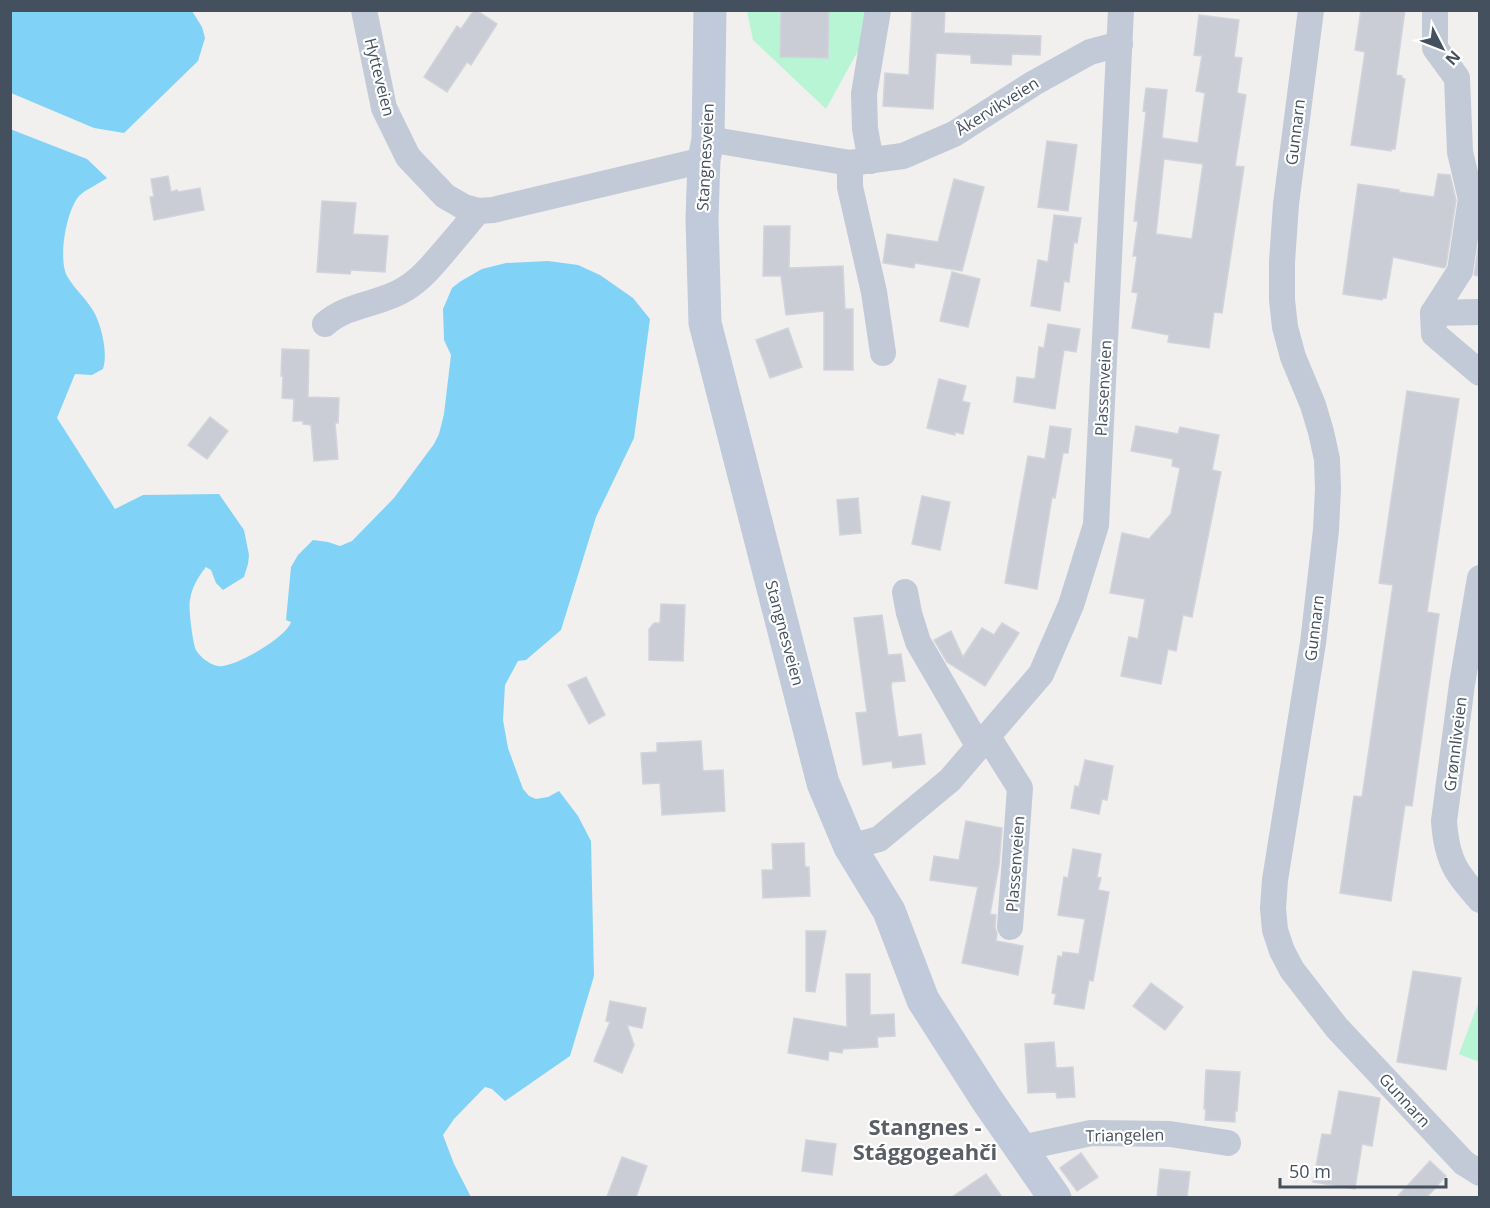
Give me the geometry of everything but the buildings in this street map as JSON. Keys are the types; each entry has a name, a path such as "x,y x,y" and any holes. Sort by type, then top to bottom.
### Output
{"main road":[{"name":"Stangnesveien","path":"710,10 702,219 705,323 823,783 850,847 889,911 923,1000 987,1100 1055,1197"}],"street":[{"name":"Hytteveien","path":"364,10 384,108 408,157 445,196 464,207 478,211"},
{"path":"878,10 864,94 865,129 860,162 849,187 874,292 884,353"},
{"name":"Plassenveien","path":"850,847 879,839 950,780 1041,674 1071,605 1096,525 1121,10"},
{"name":"Gunnarn","path":"1311,10 1286,204 1282,300 1285,327 1293,357 1321,432 1327,459 1328,489 1326,530 1313,643 1275,880 1273,908 1275,930 1292,970 1336,1028 1464,1162 1479,1173"},
{"path":"1435,10 1435,48 1468,81 1460,152 1471,199 1460,271 1433,313 1434,334 1479,373"},
{"name":"Åkervikveien","path":"706,149 860,162 903,156 954,134 1034,83 1090,52 1120,44"},
{"path":"325,324 346,310 396,294 414,283 478,211 493,210 706,149"},
{"path":"1433,313 1479,312"},
{"name":"Grønnliveien","path":"1479,578 1444,821 1452,862 1479,900"},
{"path":"905,592 918,642 983,742"},
{"name":"Plassenveien","path":"983,742 1020,788 1010,927"},
{"name":"Triangelen","path":"1021,1148 1091,1133 1170,1134 1228,1143"}],"green space":[{"path":"747,11 880,11 826,109 753,40"},
{"path":"1479,1001 1479,1062 1459,1054"}],"water":[{"path":"10,11 192,11 202,27 205,38 198,61 124,133 94,128 11,93"},
{"path":"10,129 87,159 107,178 79,196 74,203 67,223 63,247 64,268 67,276 89,304 98,320 104,341 103,369 92,375 75,374 57,418 115,509 143,495 219,494 244,530 249,555 244,577 223,590 216,583 211,570 206,567 191,595 190,617 195,647 203,658 218,666 225,666 247,657 280,636 291,622 286,620 291,567 298,555 313,540 340,546 352,541 394,498 434,444 444,414 451,355 444,340 443,309 452,288 482,269 506,263 548,261 578,265 600,275 633,298 650,319 634,438 596,517 561,630 526,660 518,661 505,685 503,720 508,748 523,789 529,796 536,799 548,797 559,791 578,816 591,841 594,976 570,1056 505,1101 492,1089 485,1087 454,1119 443,1135 454,1164 471,1197 11,1197"}],"district":[{"name":"Stangnes - Stággogeahči","path":"925,1140"}]}
